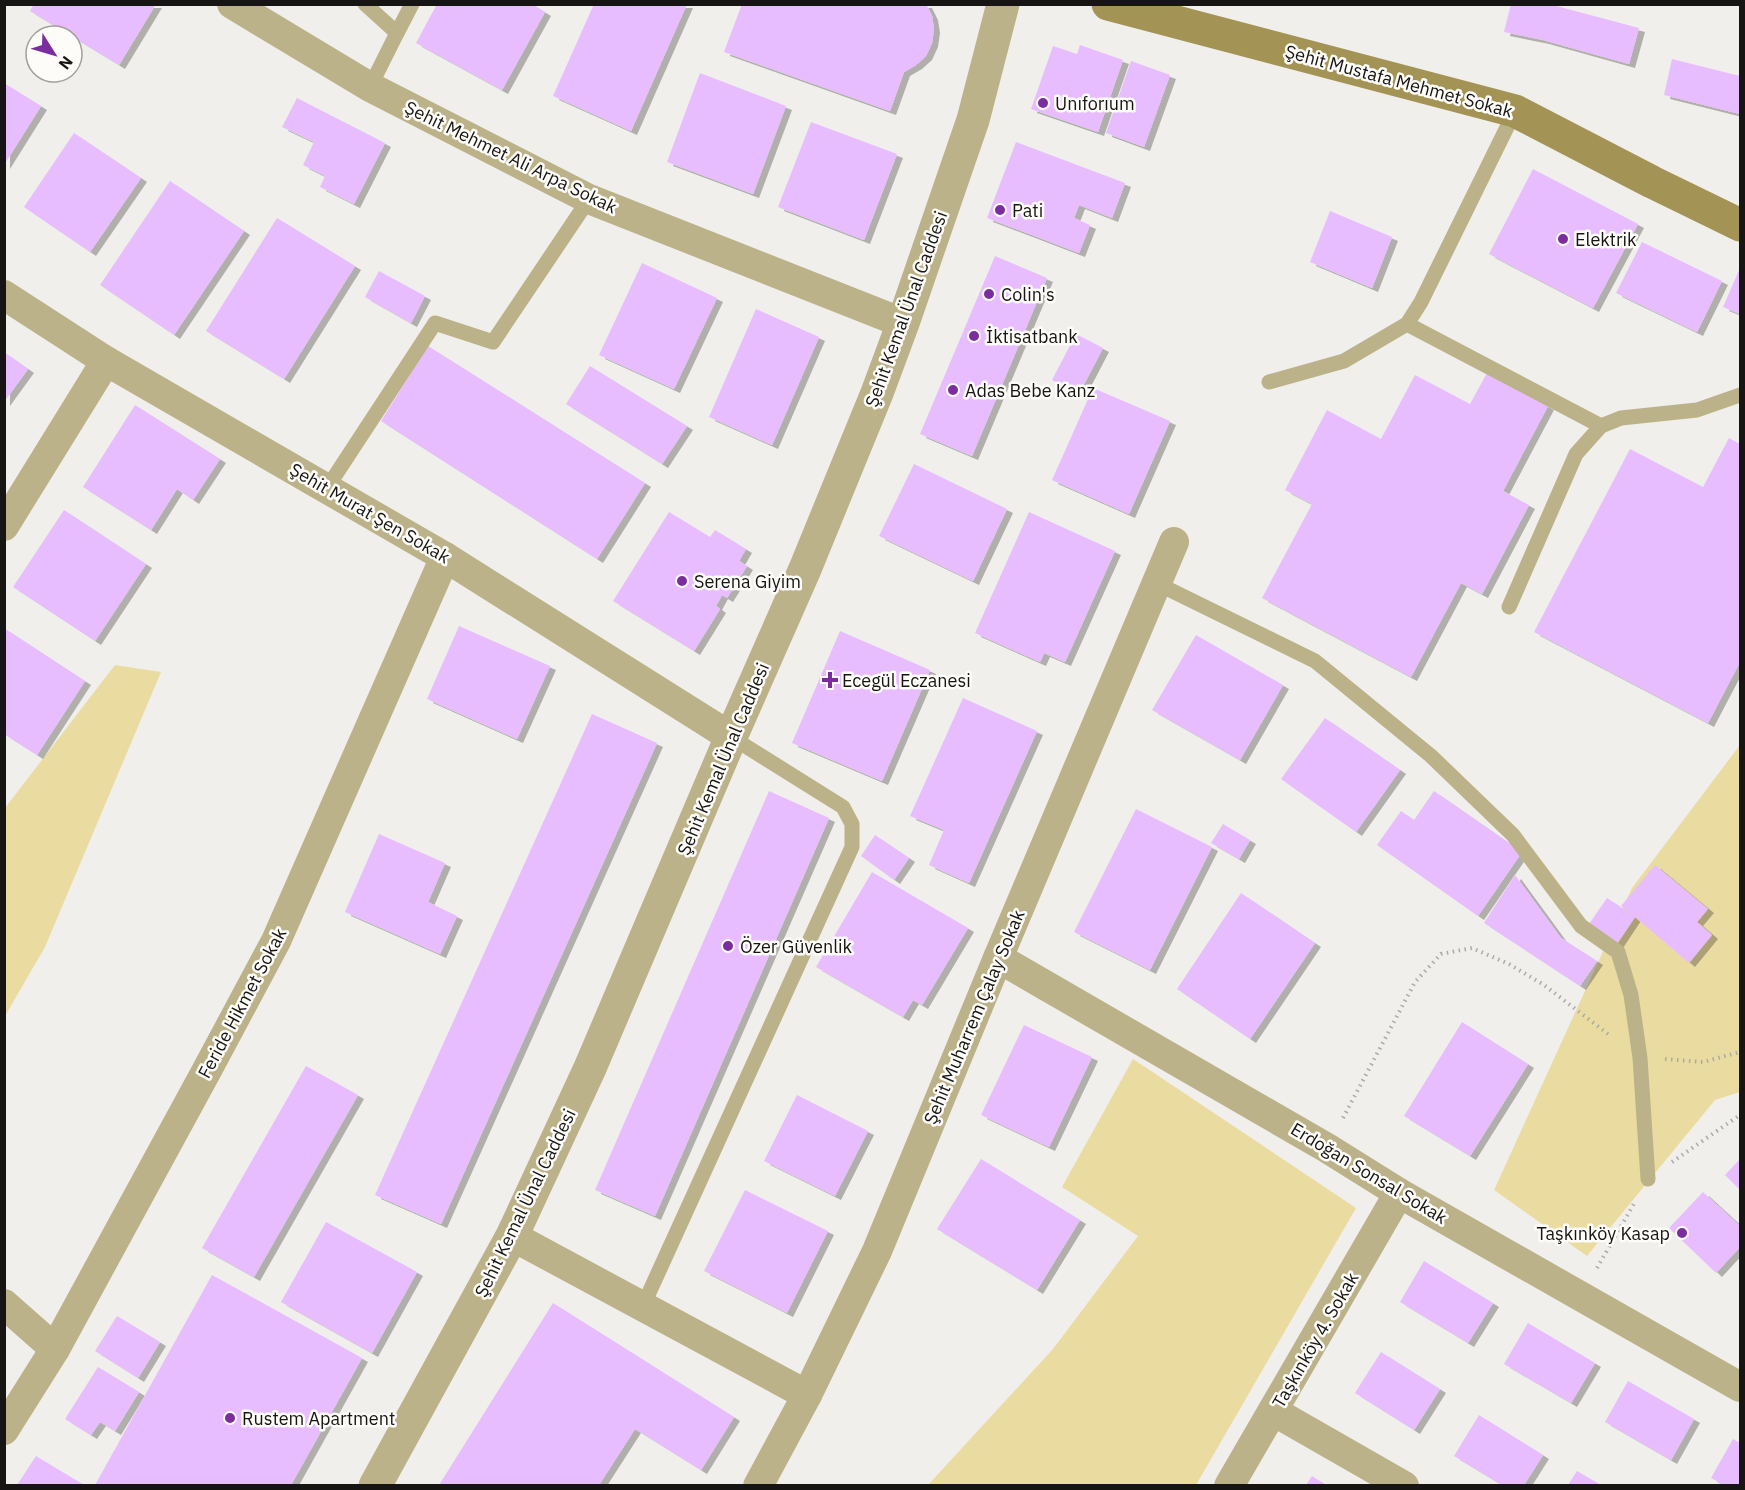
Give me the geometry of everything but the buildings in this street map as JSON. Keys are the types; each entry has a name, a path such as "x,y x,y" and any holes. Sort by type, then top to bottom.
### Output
{"main road":[{"name":"Şehit Mustafa Mehmet Sokak","path":"1108,4 1515,111 1740,225"}],"street":[{"name":"Şehit Mehmet Ali Arpa Sokak","path":"232,4 370,87 589,199 903,323"},
{"name":"Şehit Kemal Ünal Caddesi","path":"375,1485 512,1236 590,1068 805,569 903,323 973,120 1003,4"},
{"name":"Şehit Murat Şen Sokak","path":"4,295 106,361 445,557 731,737"},
{"path":"4,525 106,361"},
{"name":"Şehit Muharrem Çalay Sokak","path":"758,1485 807,1395 877,1251 1174,542"},
{"name":"Feride Hikmet Sokak","path":"4,1430 55,1348 202,1081 276,940 445,557"},
{"name":"Erdoğan Sonsal Sokak","path":"998,958 1327,1148 1399,1193 1740,1387"},
{"name":"Taşkınköy 4. Sokak","path":"1229,1485 1399,1193"},
{"path":"512,1236 807,1395"},
{"path":"4,1304 55,1348"},
{"path":"1273,1411 1404,1485"}],"lane":[{"path":"365,4 397,33"},
{"path":"370,87 412,4"},
{"path":"1269,382 1344,362 1407,324 1421,302 1515,111"},
{"path":"327,488 435,323 493,342 589,199"},
{"path":"1407,324 1601,426"},
{"path":"1509,607 1576,454 1601,426 1621,418 1697,410 1740,395"},
{"path":"1156,584 1315,662 1439,764 1513,835 1581,926 1618,952 1631,995 1640,1058 1648,1179"},
{"path":"643,1306 852,847 852,824 843,807 731,737"}],"path":[{"path":"1327,1148 1415,982 1441,954 1472,948 1509,964 1544,985 1640,1058 1704,1062 1740,1052"}],"shaded area":[{"path":"115,665 161,672 45,947 5,1016 5,808"},
{"path":"1740,745 1740,1092 1715,1100 1587,1256 1494,1190 1632,888"},
{"path":"1133,1059 1356,1208 1196,1485 928,1485 1053,1349 1138,1236 1062,1187"}],"place":[{"name":"Unıforıum","path":"1043,103"},
{"name":"Pati","path":"1000,210"},
{"name":"Elektrik","path":"1563,239"},
{"name":"Colin's","path":"989,294"},
{"name":"İktisatbank","path":"974,336"},
{"name":"Adas Bebe Kanz","path":"953,390"},
{"name":"Serena Giyim","path":"682,581"},
{"name":"Ecegül Eczanesi","path":"830,680"},
{"name":"Özer Güvenlik","path":"728,946"},
{"name":"Taşkınköy Kasap","path":"1682,1233"},
{"name":"Rustem Apartment","path":"230,1418"}]}
